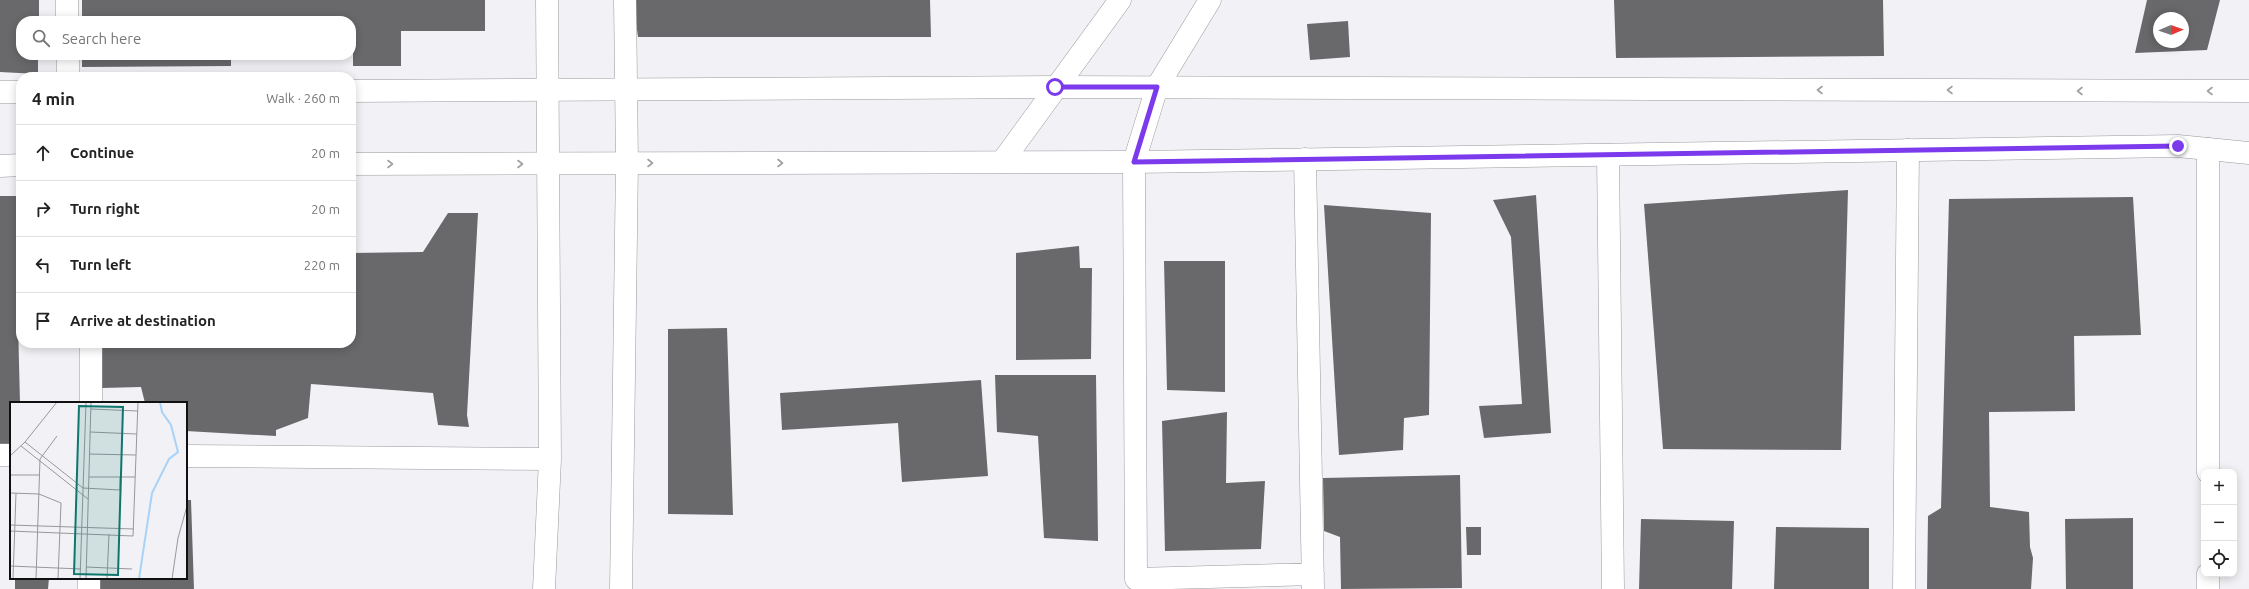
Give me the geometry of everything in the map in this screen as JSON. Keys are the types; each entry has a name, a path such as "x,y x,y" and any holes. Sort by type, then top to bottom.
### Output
{"street":[{"path":"67,0 67,16"},
{"path":"544,589 550,459 547,0"},
{"path":"622,589 626,163 625,0"},
{"path":"1002,162 1055,87 1120,0"},
{"path":"1210,0 1157,87 1134,162 1136,579 1313,581 1306,159"},
{"path":"68,60 68,72"},
{"path":"356,91 1157,87 2249,91"},
{"path":"0,92 16,92"},
{"path":"356,164 1134,162 2178,146 2249,153"},
{"path":"2208,149 2208,469"},
{"path":"1904,589 1908,150"},
{"path":"1608,155 1613,589"},
{"path":"0,166 16,165"},
{"path":"91,348 91,402"},
{"path":"187,456 550,459"},
{"path":"2208,577 2208,589"}],"building":[{"path":"0,0 39,0 39,16 16,16 16,60 38,60 38,72 0,72"},
{"path":"82,0 485,0 485,31 401,31 401,66 353,66 353,60 356,60 356,16 82,16"},
{"path":"633,0 930,0 931,37 638,37"},
{"path":"1614,0 1883,0 1884,56 1616,58"},
{"path":"2147,0 2220,0 2207,50 2135,53"},
{"path":"1348,21 1350,57 1310,60 1307,24"},
{"path":"82,60 231,60 231,66 82,67"},
{"path":"1848,190 1841,450 1663,449 1644,204"},
{"path":"1536,195 1551,433 1484,438 1479,406 1522,404 1511,237 1493,200"},
{"path":"0,196 16,196 16,348 19,348 20,402 10,402 10,444 6,448 0,448"},
{"path":"2133,197 2141,335 2074,336 2075,411 1989,412 1990,507 2029,512 2030,547 2033,558 2031,589 1927,589 1928,516 1941,508 1949,199"},
{"path":"1324,205 1431,213 1429,415 1404,418 1403,450 1339,455"},
{"path":"448,213 478,213 467,415 469,427 438,425 433,393 311,384 308,418 276,430 276,436 187,431 187,402 145,402 141,387 102,388 102,348 356,348 356,253 423,252"},
{"path":"1079,246 1080,268 1092,268 1091,359 1016,360 1016,253"},
{"path":"1164,261 1225,261 1225,392 1167,390"},
{"path":"727,328 733,515 668,514 668,329"},
{"path":"995,375 1096,375 1098,541 1044,538 1038,436 997,432"},
{"path":"981,380 988,476 902,482 898,423 782,430 780,393"},
{"path":"1227,412 1226,483 1265,481 1261,549 1165,551 1162,421"},
{"path":"1460,475 1462,588 1341,589 1340,537 1324,531 1323,478"},
{"path":"187,500 191,500 194,589 97,589 96,579 187,579"},
{"path":"2133,518 2133,589 2066,589 2065,519"},
{"path":"1641,519 1734,521 1732,589 1639,589"},
{"path":"1466,527 1481,527 1481,555 1467,555"},
{"path":"1776,527 1869,528 1869,589 1774,589"},
{"path":"15,579 49,579 48,589 15,589"}],"route":[{"path":"1055,87 1157,87 1134,162 2178,146"}]}
